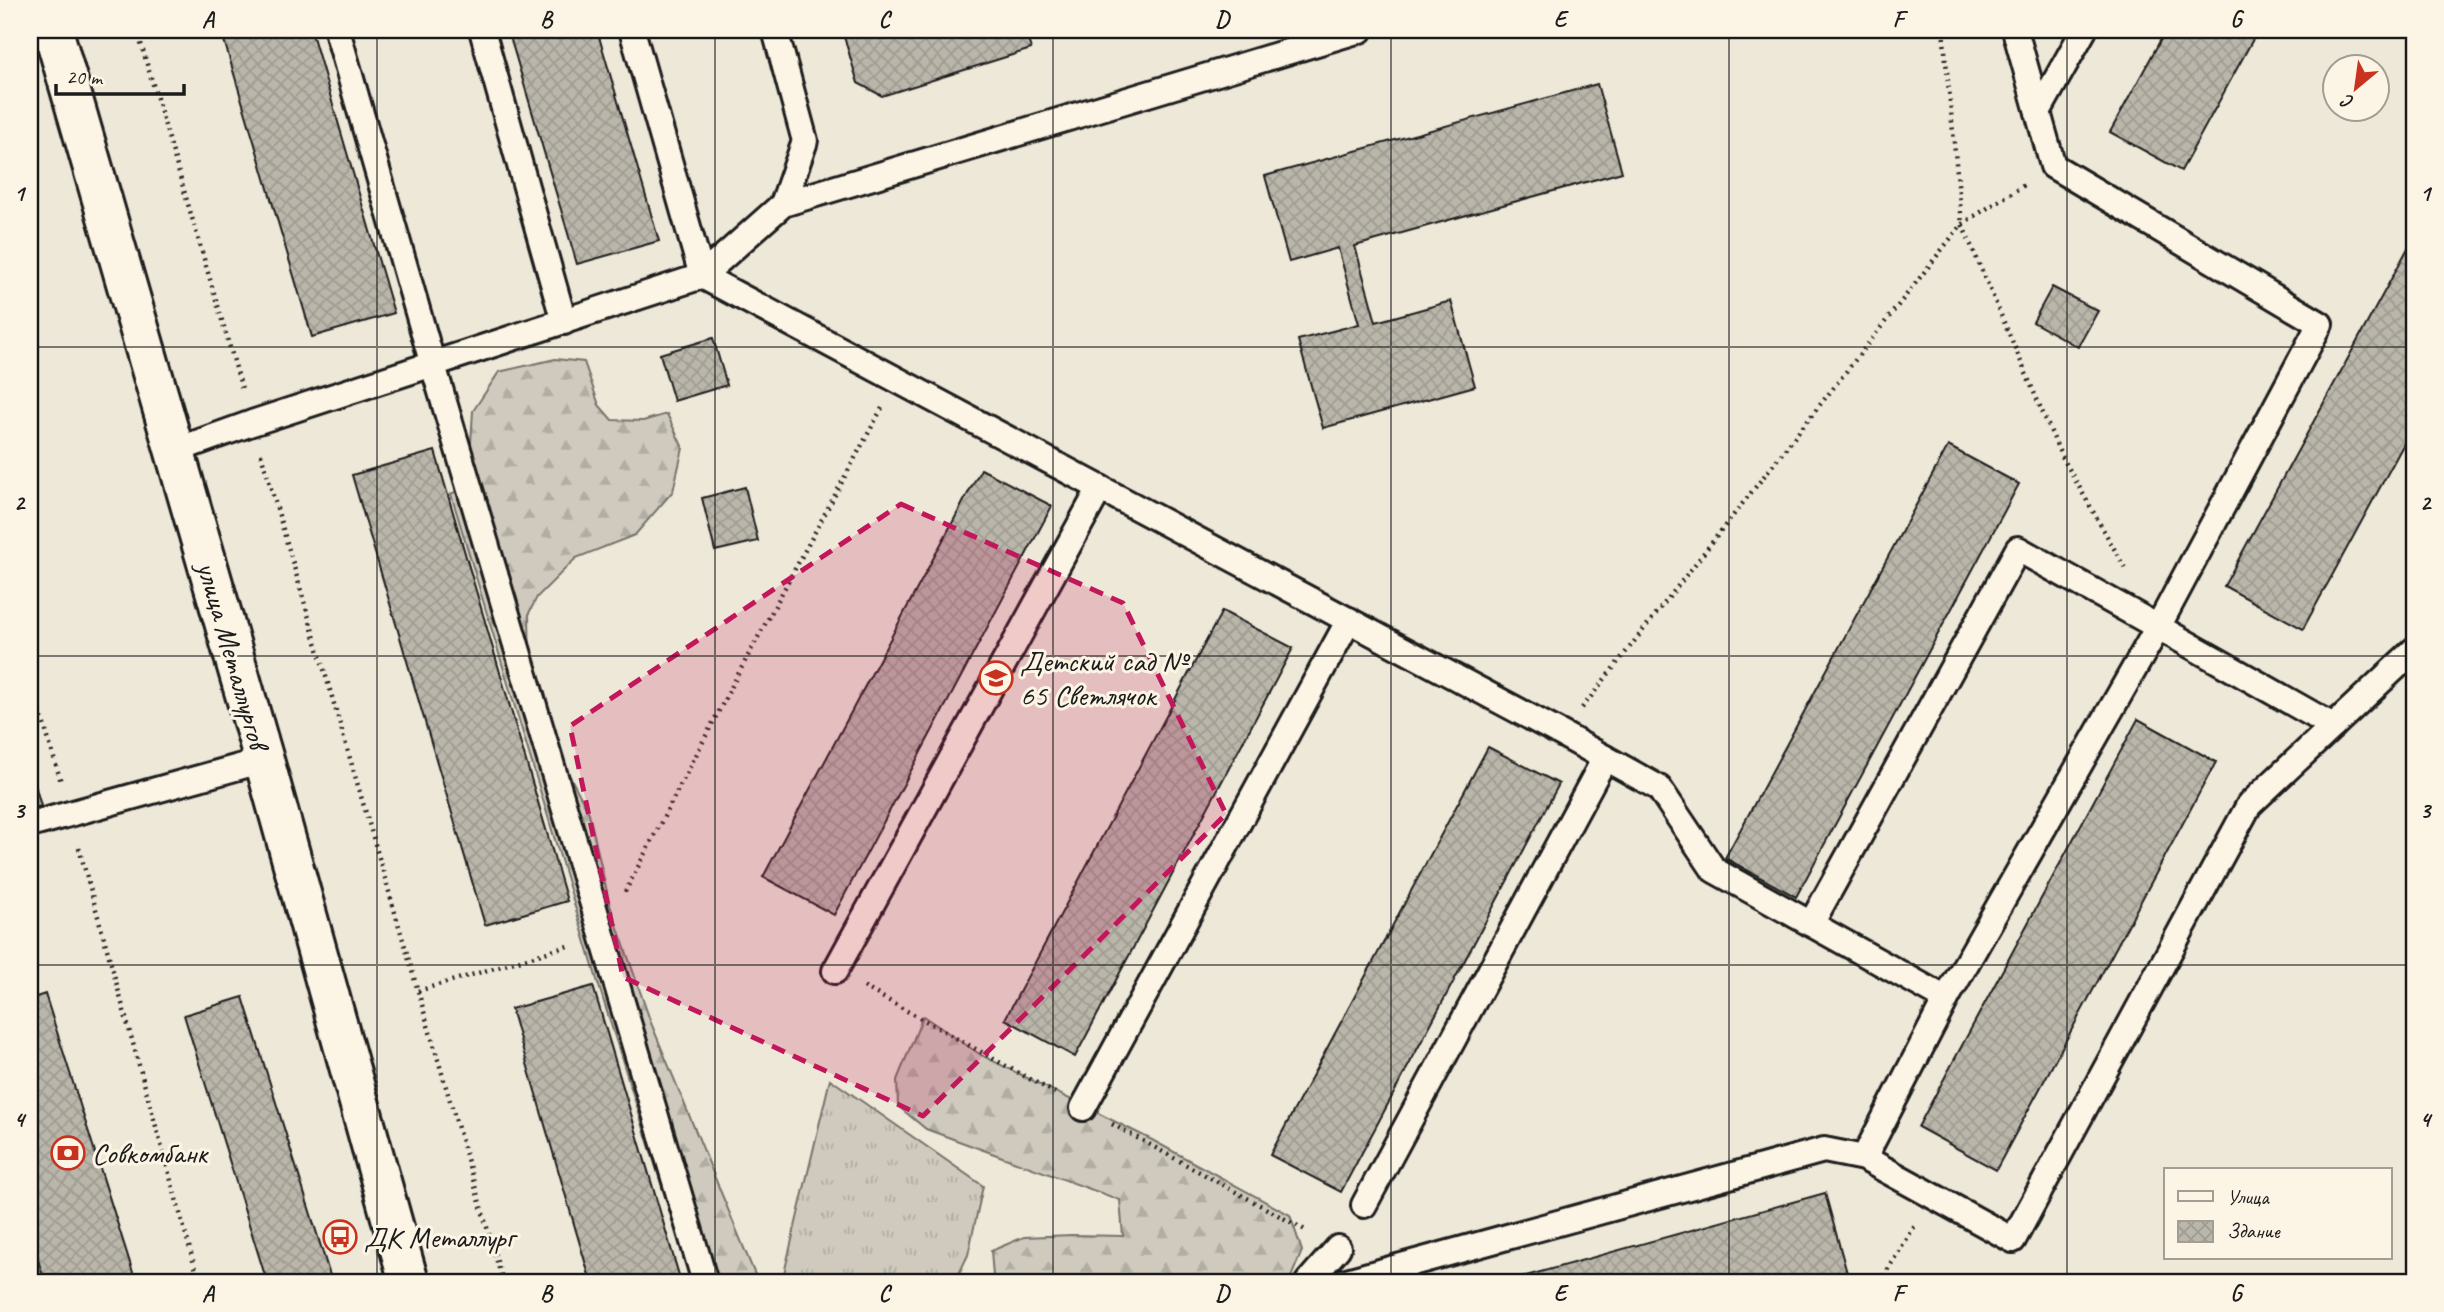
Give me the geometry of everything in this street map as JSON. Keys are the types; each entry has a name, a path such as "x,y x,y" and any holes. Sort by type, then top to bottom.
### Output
{"main road":[{"name":"улица Металлургов","path":"52,30 264,760 409,1282"}],"lane":[{"path":"337,30 433,365 705,1282"},
{"path":"482,30 564,321"},
{"path":"632,30 702,276 1659,788 1714,870 1947,999"},
{"path":"775,30 805,141 783,204"},
{"path":"174,451 702,276 783,204 1360,30"},
{"path":"1864,1158 1947,999 2158,627 2320,324 2053,166 2015,30"},
{"path":"2038,112 2084,30"},
{"path":"835,971 1100,488"},
{"path":"1811,924 2018,549 2333,726"},
{"path":"1083,1108 1349,620"},
{"path":"1343,1282 1824,1150 1864,1158 2013,1240 2249,805 2414,649"},
{"path":"1364,1205 1605,758"},
{"path":"30,825 264,760"},
{"path":"1308,1282 1338,1248"}],"path":[{"path":"137,30 503,1282"},
{"path":"1943,30 1962,224 2060,453 2126,569"},
{"path":"1562,734 1962,224 2053,166"},
{"path":"418,991 603,936 736,678 897,380"},
{"path":"30,677 199,1282"},
{"path":"1880,1282 1934,1196"}],"highlighted area":[{"path":"901,504 1123,603 1226,814 923,1116 623,977 570,726"}],"green space":[{"path":"555,359 584,362 599,405 612,420 643,421 667,414 683,448 673,491 635,535 576,558 537,597 529,613 530,667 543,724 589,813 610,905 651,1023 758,1282 692,1282 598,983 451,494 474,482 471,443 473,411 499,372"},
{"path":"923,1016 981,1055 1152,1140 1290,1215 1302,1251 1289,1282 982,1282 993,1276 991,1251 1024,1237 1123,1236 1120,1200 926,1129 898,1106 897,1080"},
{"path":"830,1079 983,1186 968,1255 955,1282 782,1282"}],"building":[{"path":"221,30 311,30 394,313 312,337"},
{"path":"508,30 597,30 659,241 577,264"},
{"path":"842,30 1025,30 1031,49 882,96 858,83"},
{"path":"2166,30 2258,30 2181,171 2110,132"},
{"path":"1597,84 1622,172 1355,246 1376,322 1451,301 1475,386 1323,428 1298,340 1359,324 1338,248 1289,262 1265,176"},
{"path":"2414,237 2414,425 2303,629 2224,586"},
{"path":"2052,287 2098,311 2078,347 2033,322"},
{"path":"713,338 727,385 674,401 660,354"},
{"path":"1948,446 2019,484 1796,897 1725,858"},
{"path":"435,451 567,901 485,925 352,475"},
{"path":"981,469 1052,506 834,915 763,877"},
{"path":"745,487 758,541 715,551 702,498"},
{"path":"1222,611 1293,648 1075,1057 1005,1019"},
{"path":"2138,719 2216,762 1996,1170 1918,1127"},
{"path":"1488,747 1559,784 1341,1192 1270,1155"},
{"path":"30,767 41,806 30,809"},
{"path":"593,986 681,1282 591,1282 511,1009"},
{"path":"45,994 136,1282 45,1282 30,1235 30,999"},
{"path":"243,997 332,1282 267,1282 184,1015"},
{"path":"1825,1193 1847,1273 1815,1282 1504,1282"}],"place":[{"name":"Детский сад № 65 Светлячок","path":"996,678"},
{"name":"Совкомбанк","path":"68,1153"},
{"name":"ДК Металлург","path":"340,1237"}]}
